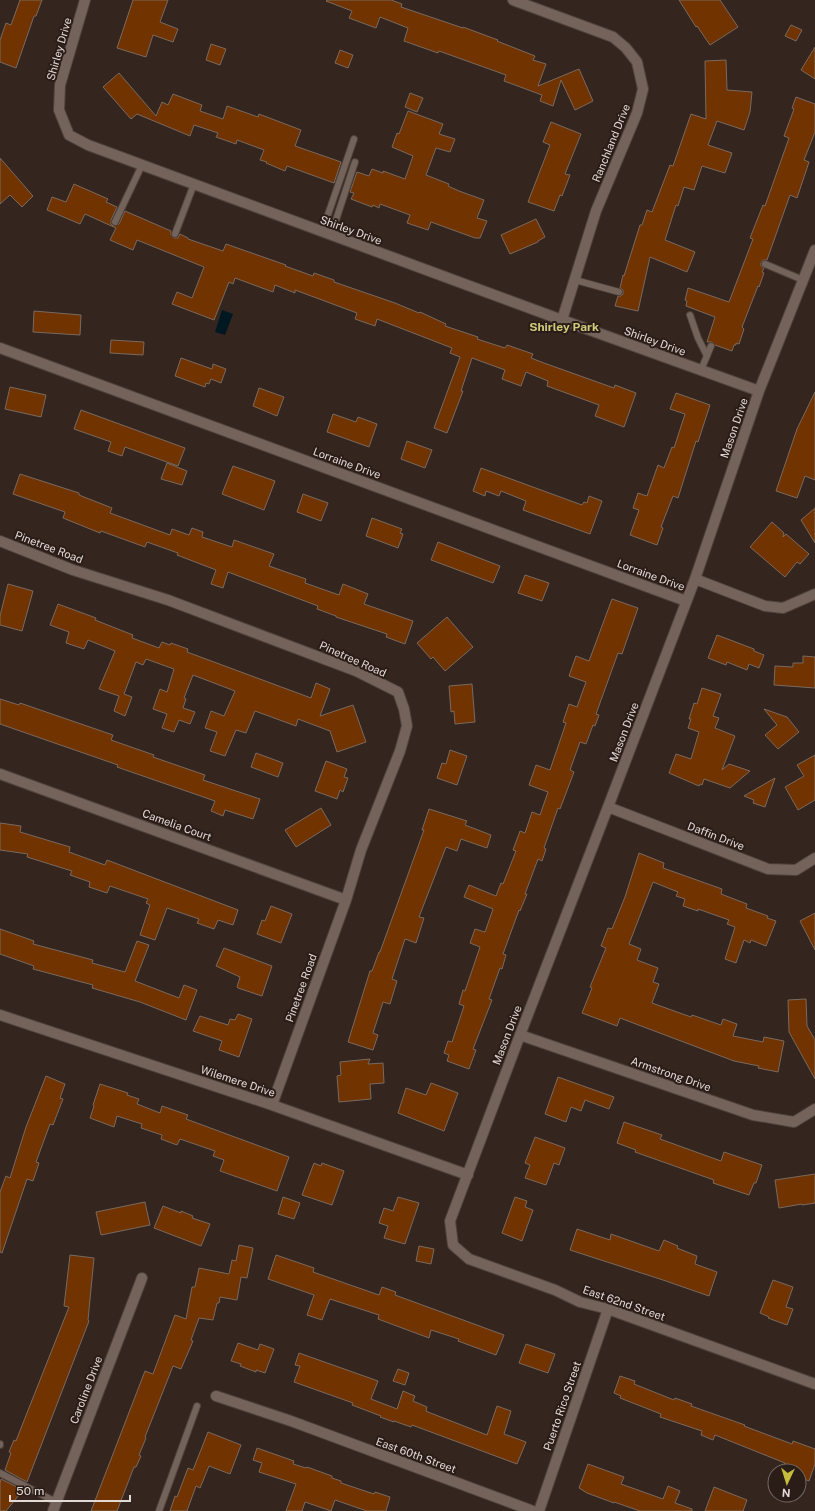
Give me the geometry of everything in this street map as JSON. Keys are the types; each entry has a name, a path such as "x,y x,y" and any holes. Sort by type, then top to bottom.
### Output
{"street":[{"name":"Shirley Drive","path":"85,0 60,85 59,110 69,135 88,145 759,391"},
{"name":"Ranchland Drive","path":"513,0 613,37 626,48 637,62 643,89 635,119 596,211 562,320"},
{"name":"Mason Drive","path":"450,1221 695,579 759,391 815,250"},
{"name":"Lorraine Drive","path":"0,348 686,601"},
{"name":"Pinetree Road","path":"0,541 73,570 168,600 349,668 398,692 408,726 400,751 361,850 346,900 272,1105"},
{"path":"695,579 765,606 783,608 815,594"},
{"name":"Camelia Court","path":"0,774 346,900"},
{"name":"Daffin Drive","path":"608,807 768,869 796,870 815,858"},
{"name":"Wilemere Drive","path":"0,1015 272,1105 468,1176"},
{"name":"Armstrong Drive","path":"520,1035 753,1115 794,1122 815,1109"},
{"name":"East 62nd Street","path":"450,1221 453,1246 469,1259 556,1290 580,1302 608,1309 815,1384"},
{"name":"Caroline Drive","path":"54,1507 142,1278"},
{"name":"Puerto Rico Street","path":"539,1511 608,1309"},
{"name":"East 60th Street","path":"216,1396 291,1421 534,1511"}],"lane":[{"path":"327,233 354,139"},
{"path":"327,233 354,162"},
{"path":"115,222 142,165"},
{"path":"175,234 194,184"},
{"path":"765,264 803,280"},
{"path":"575,280 619,292"},
{"path":"690,315 698,338 707,356"},
{"path":"701,370 711,346"},
{"path":"159,1511 197,1406"},
{"path":"0,1473 54,1507"}],"water":[{"path":"222,310 233,314 225,335 215,332"}],"building":[{"path":"20,0 42,0 36,16 34,16 16,68 0,62 0,40 6,23 11,25"},
{"path":"133,0 168,0 160,22 178,29 173,42 153,35 146,57 117,48"},
{"path":"391,0 402,4 401,7 498,40 497,41 535,56 533,60 546,64 538,86 579,69 593,101 575,110 561,80 553,106 540,101 542,95 504,81 506,75 439,51 438,53 404,41 408,28 380,17 376,28 349,18 352,11 326,1"},
{"path":"679,0 720,0 738,27 710,45 697,26 696,27"},
{"path":"791,25 802,30 796,41 785,36"},
{"path":"211,44 226,49 220,65 206,60"},
{"path":"815,47 815,79 801,70"},
{"path":"340,50 353,55 348,68 335,63"},
{"path":"726,60 727,90 752,92 750,112 744,130 717,121 708,145 732,153 725,173 702,166 694,190 684,187 678,206 676,205 665,240 695,252 687,272 650,257 638,311 615,306 618,296 623,294 623,290 620,288 623,275 624,276 640,225 642,225 647,210 652,212 670,165 673,166 691,114 706,119 705,61"},
{"path":"119,73 156,116 162,102 168,105 173,94 202,105 200,111 223,119 227,106 258,117 259,114 301,130 295,146 341,162 334,183 287,166 285,171 260,160 264,150 237,140 236,144 216,137 218,133 194,125 190,136 137,114 131,119 103,87"},
{"path":"410,93 423,98 417,112 405,107"},
{"path":"796,97 815,104 815,132 804,160 809,162 797,198 790,195 767,260 763,260 761,263 761,266 764,268 762,272 764,273 742,327 744,329 739,344 736,343 736,345 734,345 732,351 715,345 712,342 707,342 715,317 686,306 687,301 685,300 688,288 729,302 753,239 750,238 763,205 765,206 789,138 784,136 794,109 792,108"},
{"path":"408,111 443,124 439,134 455,139 450,152 436,148 426,175 449,184 448,186 459,191 484,200 477,218 487,221 480,238 475,238 431,222 428,230 407,223 410,215 380,204 379,208 373,205 372,207 351,199 354,193 350,192 357,172 369,176 372,169 383,173 383,171 405,179 413,156 392,147"},
{"path":"551,122 581,134 565,174 570,175 562,196 560,195 554,211 528,202 550,145 543,142"},
{"path":"0,158 33,196 22,207 10,195 0,204"},
{"path":"74,184 108,199 106,202 117,207 111,220 111,224 113,226 119,224 125,211 171,231 171,235 174,238 178,238 180,234 188,239 223,251 226,244 313,276 314,273 334,280 334,282 419,313 420,312 446,324 445,326 478,337 477,339 505,348 507,345 533,354 531,358 544,363 614,388 615,385 636,393 624,427 595,416 599,405 547,386 548,381 526,372 521,386 502,379 505,370 472,358 461,391 463,391 447,433 434,428 460,357 450,353 452,348 377,319 375,326 355,319 357,313 295,290 295,293 275,285 273,292 235,278 233,284 229,282 214,320 172,304 177,292 192,298 204,267 137,240 133,250 110,240 116,228 85,214 80,224 47,210 52,197 66,202"},
{"path":"536,219 545,237 538,242 510,254 501,235"},
{"path":"34,311 81,315 80,335 33,332"},
{"path":"111,340 144,342 143,355 110,353"},
{"path":"181,358 212,369 213,364 226,369 221,383 211,379 209,384 206,383 205,387 175,376"},
{"path":"10,387 46,395 41,417 5,409"},
{"path":"259,388 284,397 277,416 253,406"},
{"path":"815,392 815,480 805,476 797,498 776,491 797,429"},
{"path":"676,393 710,405 698,442 696,441 678,498 673,496 661,527 663,528 657,545 630,535 639,510 633,508 638,493 647,496 658,465 664,468 672,447 674,448 685,414 670,409"},
{"path":"81,410 185,448 178,466 125,447 122,456 108,451 111,442 74,429"},
{"path":"333,414 356,422 358,417 377,424 369,447 327,432"},
{"path":"407,441 432,450 425,468 401,459"},
{"path":"167,463 187,471 182,485 161,479"},
{"path":"233,466 275,481 264,510 222,494"},
{"path":"481,468 582,505 584,502 587,503 589,496 602,501 590,534 523,510 526,501 501,491 499,496 486,491 485,496 473,491"},
{"path":"20,474 79,493 79,495 112,508 110,513 170,535 172,529 189,535 192,528 203,532 202,537 232,547 234,540 274,554 269,566 306,579 305,583 339,595 343,584 368,594 364,604 413,621 405,644 386,637 387,634 336,617 317,609 318,606 228,572 223,588 211,584 216,570 177,555 178,553 147,542 145,547 101,531 100,533 63,518 65,512 13,494"},
{"path":"303,494 328,503 321,521 297,512"},
{"path":"815,508 815,543 801,520"},
{"path":"372,518 402,529 400,533 403,534 398,548 366,536"},
{"path":"772,522 784,533 783,537 786,534 809,554 800,564 797,562 785,577 750,547"},
{"path":"438,542 500,566 493,583 431,560"},
{"path":"525,575 549,583 542,601 518,593"},
{"path":"8,584 33,591 22,631 0,625 0,616"},
{"path":"612,599 638,608 622,654 618,653 596,714 599,715 595,726 593,725 586,744 580,742 570,770 574,772 560,809 558,808 544,848 546,849 542,861 538,859 525,894 527,894 520,911 519,910 503,954 506,955 502,969 500,968 489,999 492,1000 473,1049 476,1050 469,1069 447,1061 449,1055 444,1053 448,1041 452,1042 464,1006 459,1004 463,990 465,991 480,947 470,943 475,929 485,932 493,909 464,897 469,885 496,896 501,883 503,884 516,851 513,850 520,831 525,833 532,812 540,815 548,792 529,785 536,765 550,770 566,723 563,722 569,704 577,707 586,682 569,676 576,656 589,661"},
{"path":"58,604 96,618 95,620 133,635 132,638 159,648 162,642 170,645 171,643 188,649 187,652 311,698 316,683 330,689 320,716 353,705 366,742 337,752 330,731 298,719 296,726 255,711 246,733 236,730 225,756 210,751 217,732 205,728 211,711 224,716 235,691 193,675 184,698 186,699 183,708 195,712 190,724 179,720 174,732 162,728 167,714 153,709 160,689 167,692 174,669 146,659 143,665 136,662 124,694 132,697 125,716 114,711 119,696 99,689 115,651 88,640 84,649 66,643 69,632 50,625"},
{"path":"447,617 473,647 445,671 433,657 431,659 417,643"},
{"path":"717,635 754,649 754,651 764,655 759,668 749,664 747,670 727,662 726,665 708,658"},
{"path":"803,656 815,657 815,688 774,685 775,666 793,667 793,663 803,663"},
{"path":"472,684 475,722 455,724 454,711 451,712 449,686"},
{"path":"702,688 721,694 713,716 719,718 715,728 735,736 722,770 729,764 750,771 730,788 704,779 702,785 700,784 699,786 669,773 676,754 691,759 699,732 688,728 691,719 689,719 694,703 697,704"},
{"path":"0,699 19,705 20,703 113,735 111,740 154,755 153,757 205,775 203,780 260,799 253,819 225,810 223,816 211,811 215,801 0,724"},
{"path":"764,709 787,717 799,732 778,749 765,735 777,725"},
{"path":"450,750 467,756 457,785 437,778 442,763 446,764"},
{"path":"256,753 283,763 278,777 251,767"},
{"path":"815,755 815,800 798,810 785,787 804,776 797,765"},
{"path":"326,761 347,769 344,777 348,778 343,792 340,790 337,799 315,791"},
{"path":"775,778 765,807 753,803 754,800 744,796"},
{"path":"321,808 331,825 296,847 285,830"},
{"path":"429,809 467,821 465,825 491,835 487,848 461,839 457,851 446,847 419,917 424,918 416,943 405,939 392,979 397,981 390,1004 383,1002 373,1033 378,1035 373,1050 348,1042 370,971 372,971 380,952 424,830 422,830"},
{"path":"0,823 21,826 20,832 70,847 69,852 105,865 107,860 238,910 233,925 218,920 214,929 197,923 199,919 167,908 155,940 140,935 150,905 146,903 148,899 110,886 107,893 89,887 90,882 70,875 72,871 27,857 28,854 0,850"},
{"path":"639,853 664,863 663,868 722,889 721,894 747,904 746,908 768,916 767,918 776,921 766,946 751,940 750,943 744,940 736,963 725,959 735,927 727,924 729,920 698,909 698,911 683,906 685,899 676,896 678,892 653,882 629,944 641,949 637,960 658,968 653,982 659,984 652,1003 691,1017 692,1015 721,1025 723,1019 737,1024 733,1036 763,1042 764,1037 784,1041 778,1072 758,1068 759,1066 734,1061 620,1018 617,1026 582,1013 592,988 590,987 606,948 601,946 608,928 612,929 625,897"},
{"path":"271,906 292,914 281,943 257,934 262,920 265,921"},
{"path":"815,913 815,950 800,921"},
{"path":"0,929 34,941 33,944 93,960 92,963 125,972 137,941 149,945 135,981 179,998 184,985 197,990 186,1020 140,1002 92,988 93,985 33,969 34,966 0,954"},
{"path":"224,948 272,966 262,996 238,988 240,977 216,966"},
{"path":"806,999 807,1026 815,1040 815,1079 789,1032 788,1000"},
{"path":"238,1014 252,1019 239,1057 219,1050 222,1041 193,1031 200,1016 228,1025 230,1019 235,1020"},
{"path":"370,1059 368,1064 383,1063 384,1083 370,1084 371,1099 339,1102 337,1076 341,1075 340,1062"},
{"path":"46,1076 65,1084 60,1098 63,1099 53,1125 50,1124 36,1162 39,1163 33,1181 27,1179 2,1253 0,1252 0,1192 6,1176 10,1178 26,1127"},
{"path":"558,1077 614,1097 609,1109 585,1100 581,1111 571,1107 566,1122 545,1114"},
{"path":"431,1083 458,1093 444,1131 398,1113 406,1088 426,1095"},
{"path":"100,1084 128,1093 127,1095 139,1099 137,1104 160,1113 162,1106 188,1115 186,1119 289,1157 277,1191 220,1171 224,1160 213,1156 215,1151 180,1139 177,1145 161,1139 162,1135 141,1128 142,1124 117,1116 114,1127 90,1118"},
{"path":"624,1122 662,1135 660,1139 721,1161 724,1152 762,1165 756,1183 754,1183 749,1195 713,1183 714,1180 635,1152 636,1150 617,1143"},
{"path":"535,1137 565,1148 559,1165 554,1163 546,1185 525,1178 530,1165 525,1163"},
{"path":"314,1163 321,1166 322,1163 344,1171 332,1205 302,1195"},
{"path":"815,1174 815,1203 779,1208 775,1180"},
{"path":"283,1197 300,1203 294,1219 278,1214"},
{"path":"398,1197 419,1203 405,1244 384,1238 388,1226 379,1223 384,1208 393,1211"},
{"path":"515,1197 527,1201 525,1207 533,1210 522,1241 502,1233"},
{"path":"145,1202 150,1225 101,1235 96,1212"},
{"path":"163,1206 181,1213 181,1211 193,1216 192,1218 210,1224 201,1246 154,1228"},
{"path":"577,1229 610,1240 611,1234 659,1251 664,1240 678,1246 677,1248 697,1256 695,1264 717,1272 709,1296 570,1250"},
{"path":"239,1245 253,1248 247,1278 241,1277 237,1300 220,1297 213,1320 199,1318 191,1340 193,1341 181,1369 173,1366 145,1437 146,1438 139,1455 141,1456 136,1467 134,1467 117,1511 91,1511 145,1371 153,1374 175,1315 186,1319 192,1287 195,1287 199,1268 229,1274 232,1260 236,1261"},
{"path":"419,1246 434,1249 431,1264 416,1261"},
{"path":"70,1255 94,1258 89,1321 27,1482 5,1470 11,1453 9,1452 14,1440 16,1441 69,1307 64,1306"},
{"path":"276,1255 314,1268 313,1272 379,1295 382,1287 396,1292 395,1295 504,1335 496,1355 458,1341 459,1339 431,1330 429,1338 378,1319 379,1315 330,1299 322,1320 307,1315 314,1295 268,1279"},
{"path":"773,1280 793,1287 786,1307 793,1309 787,1325 768,1318 769,1317 760,1313"},
{"path":"238,1343 258,1350 260,1344 274,1349 265,1373 256,1370 256,1372 240,1366 241,1364 231,1361"},
{"path":"526,1344 555,1354 548,1373 519,1363"},
{"path":"299,1353 378,1381 371,1399 397,1409 403,1391 415,1396 413,1401 427,1407 426,1411 487,1435 497,1406 511,1411 504,1434 526,1442 517,1464 412,1425 411,1427 380,1417 381,1416 352,1405 353,1403 294,1382 300,1366 295,1365"},
{"path":"398,1369 409,1373 405,1385 393,1381"},
{"path":"620,1376 635,1381 634,1384 674,1400 675,1398 692,1404 691,1406 745,1425 744,1426 792,1444 793,1441 815,1449 815,1464 809,1481 807,1480 807,1463 785,1463 715,1435 713,1440 701,1435 702,1431 660,1417 661,1414 620,1398 621,1396 614,1393"},
{"path":"208,1432 241,1445 230,1474 209,1466 200,1488 196,1486 187,1511 170,1511 188,1468 193,1470"},
{"path":"257,1448 294,1461 293,1464 307,1467 332,1476 332,1478 341,1481 341,1483 374,1494 375,1492 390,1497 386,1511 367,1511 335,1500 331,1511 305,1502 302,1511 286,1511 296,1484 259,1472 262,1463 253,1460"},
{"path":"588,1464 624,1477 621,1484 663,1499 668,1486 680,1491 675,1503 692,1509 692,1511 640,1511 587,1493 579,1488"},
{"path":"1,1479 23,1490 6,1511 0,1511"},
{"path":"714,1487 747,1500 743,1511 705,1511"}],"district":[{"name":"Shirley Park","path":"564,327"}]}
